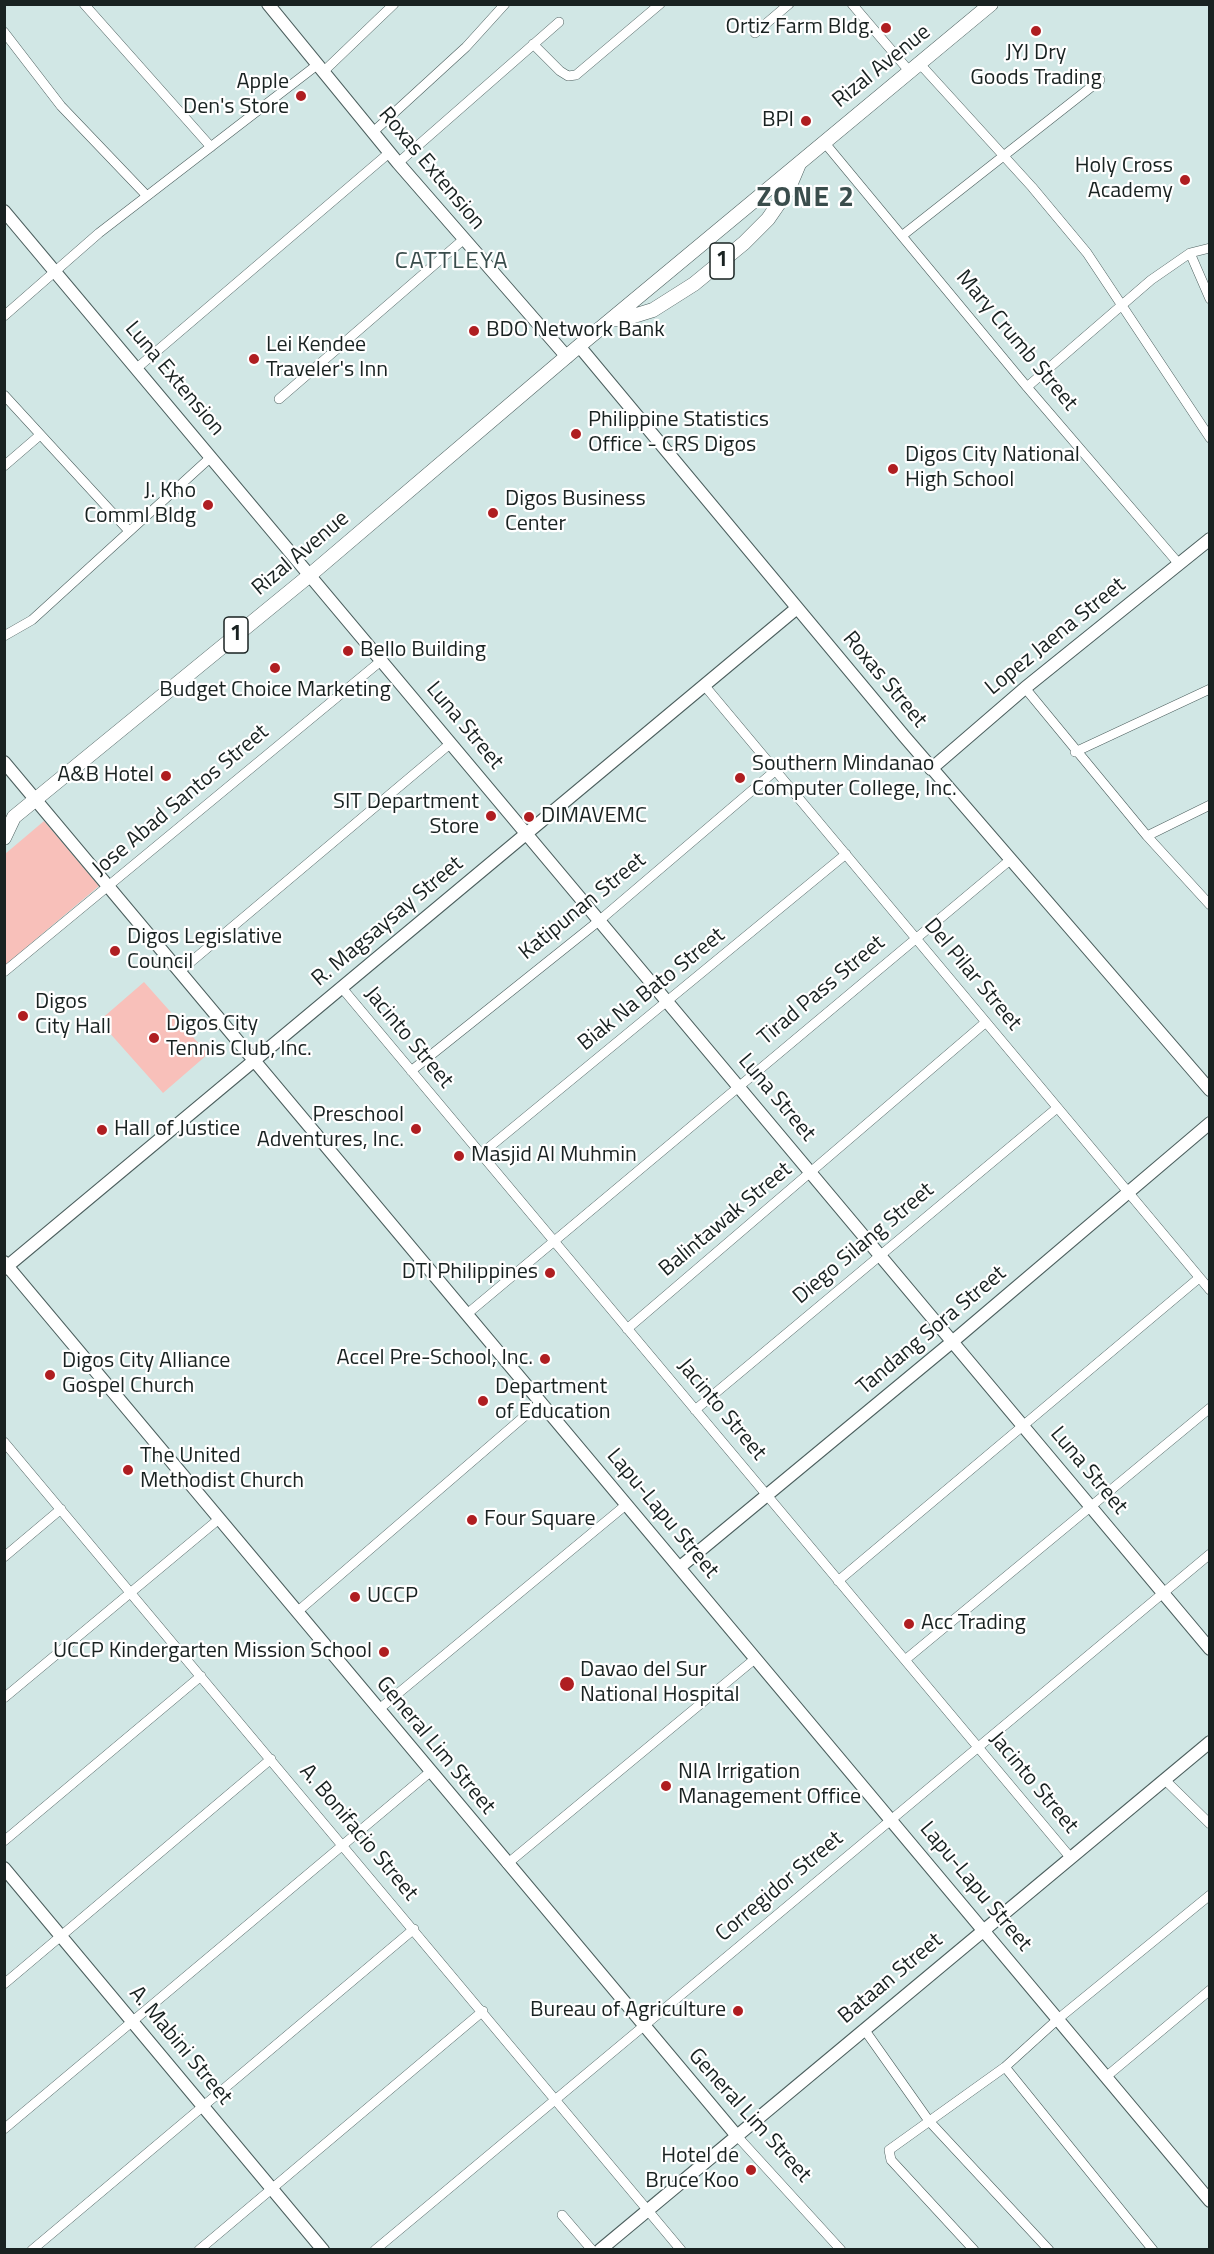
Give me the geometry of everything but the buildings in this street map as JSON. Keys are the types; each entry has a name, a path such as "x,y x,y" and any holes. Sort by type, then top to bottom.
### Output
{"main road":[{"name":"Rizal Avenue","path":"4,838 9,817 36,800 310,574 579,346 991,4"},
{"name":"Rizal Avenue","path":"612,319 639,316 668,303 744,243 768,219 788,190 800,162"}],"street":[{"path":"84,4 211,147"},
{"name":"Roxas Extension","path":"268,4 372,133 567,357"},
{"path":"4,316 55,270 147,196 320,68 394,4"},
{"path":"372,133 460,54 505,4"},
{"path":"532,44 560,71 568,76 576,75 660,4"},
{"path":"755,33 789,4"},
{"path":"852,4 1004,156 1087,253 1209,438"},
{"path":"137,368 559,22"},
{"path":"4,32 62,106 147,196"},
{"path":"903,235 1100,80"},
{"name":"Mary Crumb Street","path":"824,142 1027,387 1179,564"},
{"name":"Luna Extension","path":"4,211 310,574"},
{"path":"279,399 464,239"},
{"path":"1027,387 1121,303 1190,253 1209,248"},
{"path":"1190,253 1209,299"},
{"name":"Roxas Street","path":"579,346 932,769 1209,1090"},
{"path":"4,395 129,531"},
{"path":"4,466 40,435"},
{"path":"4,636 32,620 211,457"},
{"name":"Lopez Jaena Street","path":"932,769 1025,688 1209,539"},
{"name":"Luna Street","path":"310,574 1209,1649"},
{"name":"R. Magsaysay Street","path":"6,1266 797,608"},
{"name":"Jose Abad Santos Street","path":"4,972 382,660"},
{"name":"Del Pilar Street","path":"704,685 1209,1290"},
{"path":"1025,688 1075,752 1209,905"},
{"path":"1075,752 1209,689"},
{"path":"180,971 451,743"},
{"name":"Lapu-Lapu Street","path":"4,762 983,1930 1207,2192"},
{"name":"Katipunan Street","path":"411,1071 600,920 776,770"},
{"path":"1147,836 1209,805"},
{"name":"Biak Na Bato Street","path":"480,1154 846,854"},
{"name":"Tirad Pass Street","path":"467,1314 1010,860"},
{"name":"Jacinto Street","path":"342,988 1070,1857"},
{"name":"Balintawak Street","path":"627,1329 986,1022"},
{"name":"Diego Silang Street","path":"695,1410 1057,1108"},
{"name":"Tandang Sora Street","path":"680,1568 1209,1124"},
{"name":"General Lim Street","path":"6,1266 736,2136 841,2250"},
{"path":"838,1581 1199,1278"},
{"path":"297,1612 541,1401"},
{"path":"905,1660 1209,1408"},
{"name":"A. Bonifacio Street","path":"4,1442 681,2250"},
{"path":"378,1710 627,1504"},
{"path":"4,1557 61,1509"},
{"path":"4,1698 219,1519"},
{"name":"Corregidor Street","path":"375,2250 1209,1554"},
{"path":"507,1864 756,1658"},
{"path":"4,1841 201,1676"},
{"name":"Bataan Street","path":"600,2250 1209,1742"},
{"path":"4,1984 271,1759"},
{"path":"4,2129 430,1772"},
{"path":"1164,1779 1209,1824"},
{"name":"A. Mabini Street","path":"4,1869 323,2250"},
{"path":"974,2250 889,2156 892,2148 1005,2067 1058,2019 1209,1895"},
{"path":"32,2250 414,1929"},
{"path":"1107,2076 1209,1990"},
{"path":"199,2250 483,2012"},
{"path":"864,2029 929,2121 963,2161 1049,2250"},
{"path":"1005,2067 1154,2250"},
{"path":"562,2215 592,2250"}],"shaded area":[{"path":"44,821 99,886 5,965 5,854"},
{"name":"Digos City Tennis Club, Inc.","path":"144,982 208,1054 163,1093 99,1021"}],"place":[{"name":"Ortiz Farm Bldg.","path":"886,28"},
{"name":"JYJ Dry Goods Trading","path":"1036,31"},
{"name":"Apple Den's Store","path":"301,96"},
{"name":"BPI","path":"806,121"},
{"name":"Holy Cross Academy","path":"1185,180"},
{"name":"BDO Network Bank","path":"474,331"},
{"name":"Lei Kendee Traveler's Inn","path":"254,359"},
{"name":"Philippine Statistics Office - CRS Digos","path":"576,434"},
{"name":"Digos City National High School","path":"893,469"},
{"name":"J. Kho Comml Bldg","path":"208,505"},
{"name":"Digos Business Center","path":"493,513"},
{"name":"Bello Building","path":"348,651"},
{"name":"Budget Choice Marketing","path":"275,668"},
{"name":"A&B Hotel","path":"166,776"},
{"name":"Southern Mindanao Computer College, Inc.","path":"740,778"},
{"name":"SIT Department Store","path":"491,816"},
{"name":"DIMAVEMC","path":"529,817"},
{"name":"Digos Legislative Council","path":"115,951"},
{"name":"Digos City Hall","path":"23,1016"},
{"name":"Digos City Tennis Club, Inc.","path":"154,1038"},
{"name":"Preschool Adventures, Inc.","path":"416,1129"},
{"name":"Hall of Justice","path":"102,1130"},
{"name":"Masjid Al Muhmin","path":"459,1156"},
{"name":"DTI Philippines","path":"550,1273"},
{"name":"Accel Pre-School, Inc.","path":"545,1359"},
{"name":"Digos City Alliance Gospel Church","path":"50,1375"},
{"name":"Department of Education","path":"483,1401"},
{"name":"The United Methodist Church","path":"128,1470"},
{"name":"Four Square","path":"472,1520"},
{"name":"UCCP","path":"355,1597"},
{"name":"Acc Trading","path":"909,1624"},
{"name":"UCCP Kindergarten Mission School","path":"384,1652"},
{"name":"Davao del Sur National Hospital","path":"567,1684"},
{"name":"NIA Irrigation Management Office","path":"666,1786"},
{"name":"Bureau of Agriculture","path":"738,2011"},
{"name":"Hotel de Bruce Koo","path":"751,2170"}],"district":[{"name":"ZONE 2","path":"806,199"},
{"name":"CATTLEYA","path":"452,262"}]}
